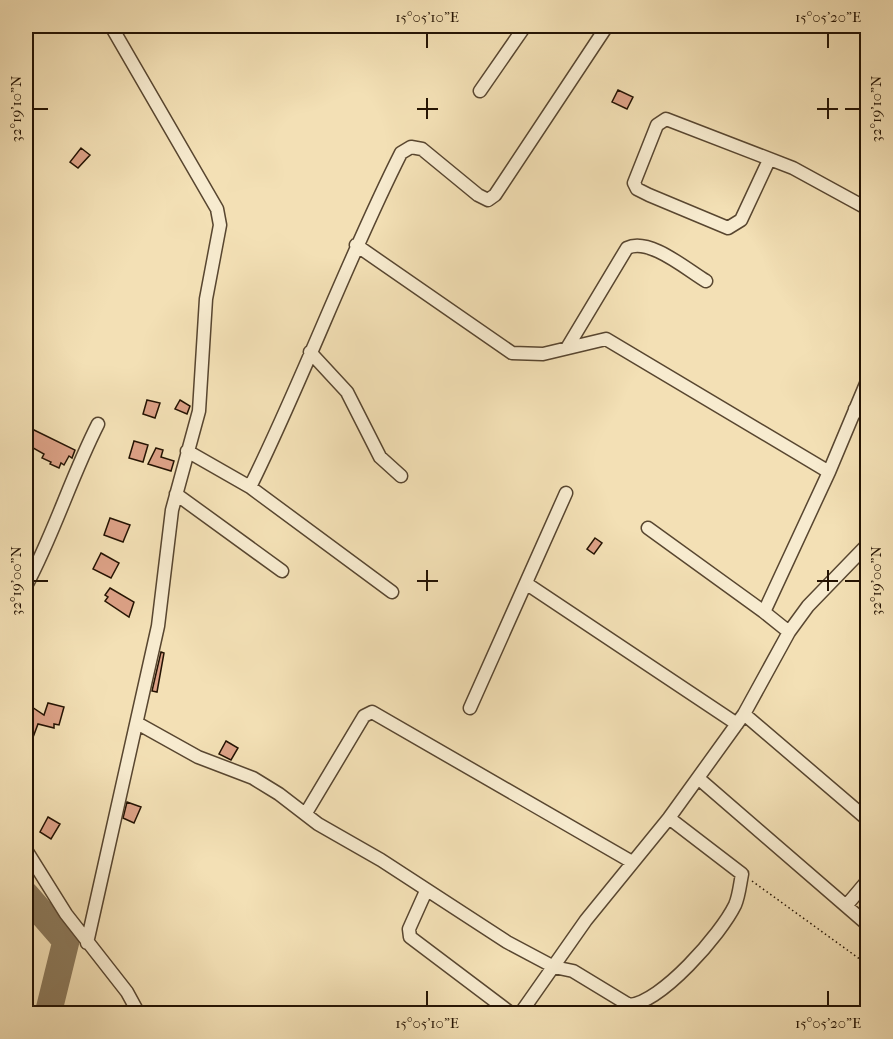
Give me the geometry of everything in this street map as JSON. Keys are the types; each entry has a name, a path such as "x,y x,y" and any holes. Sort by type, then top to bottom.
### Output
{"street":[{"path":"87,943 158,626 166,537 199,411 205,310 219,216 111,26"},
{"path":"480,91 525,26"},
{"path":"250,487 356,245 401,153 411,147 422,149 478,195 488,200 495,195 607,26"},
{"path":"769,160 741,220 728,228 643,192 637,189 634,183 657,125 666,119 769,160 809,176 867,208"},
{"path":"567,348 627,248 635,244 647,245 705,281"},
{"path":"356,245 512,353 543,354 597,339 618,343 675,381 829,472"},
{"path":"310,352 347,392 380,457 401,476"},
{"path":"765,612 829,472 867,379"},
{"path":"855,409 867,415"},
{"path":"26,586 48,542 57,513 98,424"},
{"path":"187,451 250,487 392,592"},
{"path":"470,708 566,493"},
{"path":"176,494 282,571"},
{"path":"648,528 765,612 789,632"},
{"path":"520,1014 632,862 669,818 740,719 789,632 808,606 867,544"},
{"path":"527,584 740,719 867,820"},
{"path":"306,813 364,716 372,712 632,862"},
{"path":"137,723 198,757 253,778 306,813 318,824 381,860 507,942 554,967 573,971 629,1005 651,999 666,988 731,913 736,903 742,874 669,818"},
{"path":"698,778 867,925"},
{"path":"26,850 87,943 127,992 139,1014"},
{"path":"846,906 867,880"},
{"path":"426,891 409,929 410,937 512,1014"}],"path":[{"path":"742,874 867,965"}],"building":[{"path":"618,90 633,97 627,109 612,102"},
{"path":"81,148 90,155 78,168 70,162"},
{"path":"147,400 160,403 155,418 143,414"},
{"path":"180,400 190,406 187,414 175,409"},
{"path":"32,429 75,450 72,458 69,456 64,465 61,463 59,468 50,464 51,462 42,458 44,454 26,444"},
{"path":"134,441 148,445 143,462 129,458"},
{"path":"156,448 163,450 161,457 174,461 171,471 148,464"},
{"path":"110,518 130,525 123,542 104,535"},
{"path":"595,538 602,543 594,554 587,549"},
{"path":"101,553 119,563 111,578 93,569"},
{"path":"110,588 134,602 129,617 105,601 108,597 105,595"},
{"path":"161,652 164,653 157,692 152,691"},
{"path":"26,703 44,715 48,703 64,707 59,725 54,724 54,728 38,724 26,756"},
{"path":"226,741 238,748 231,760 219,754"},
{"path":"127,802 141,807 134,823 123,818"},
{"path":"48,817 60,824 51,839 40,832"}],"taxiway":[{"path":"26,895 66,941 48,1014"}]}
